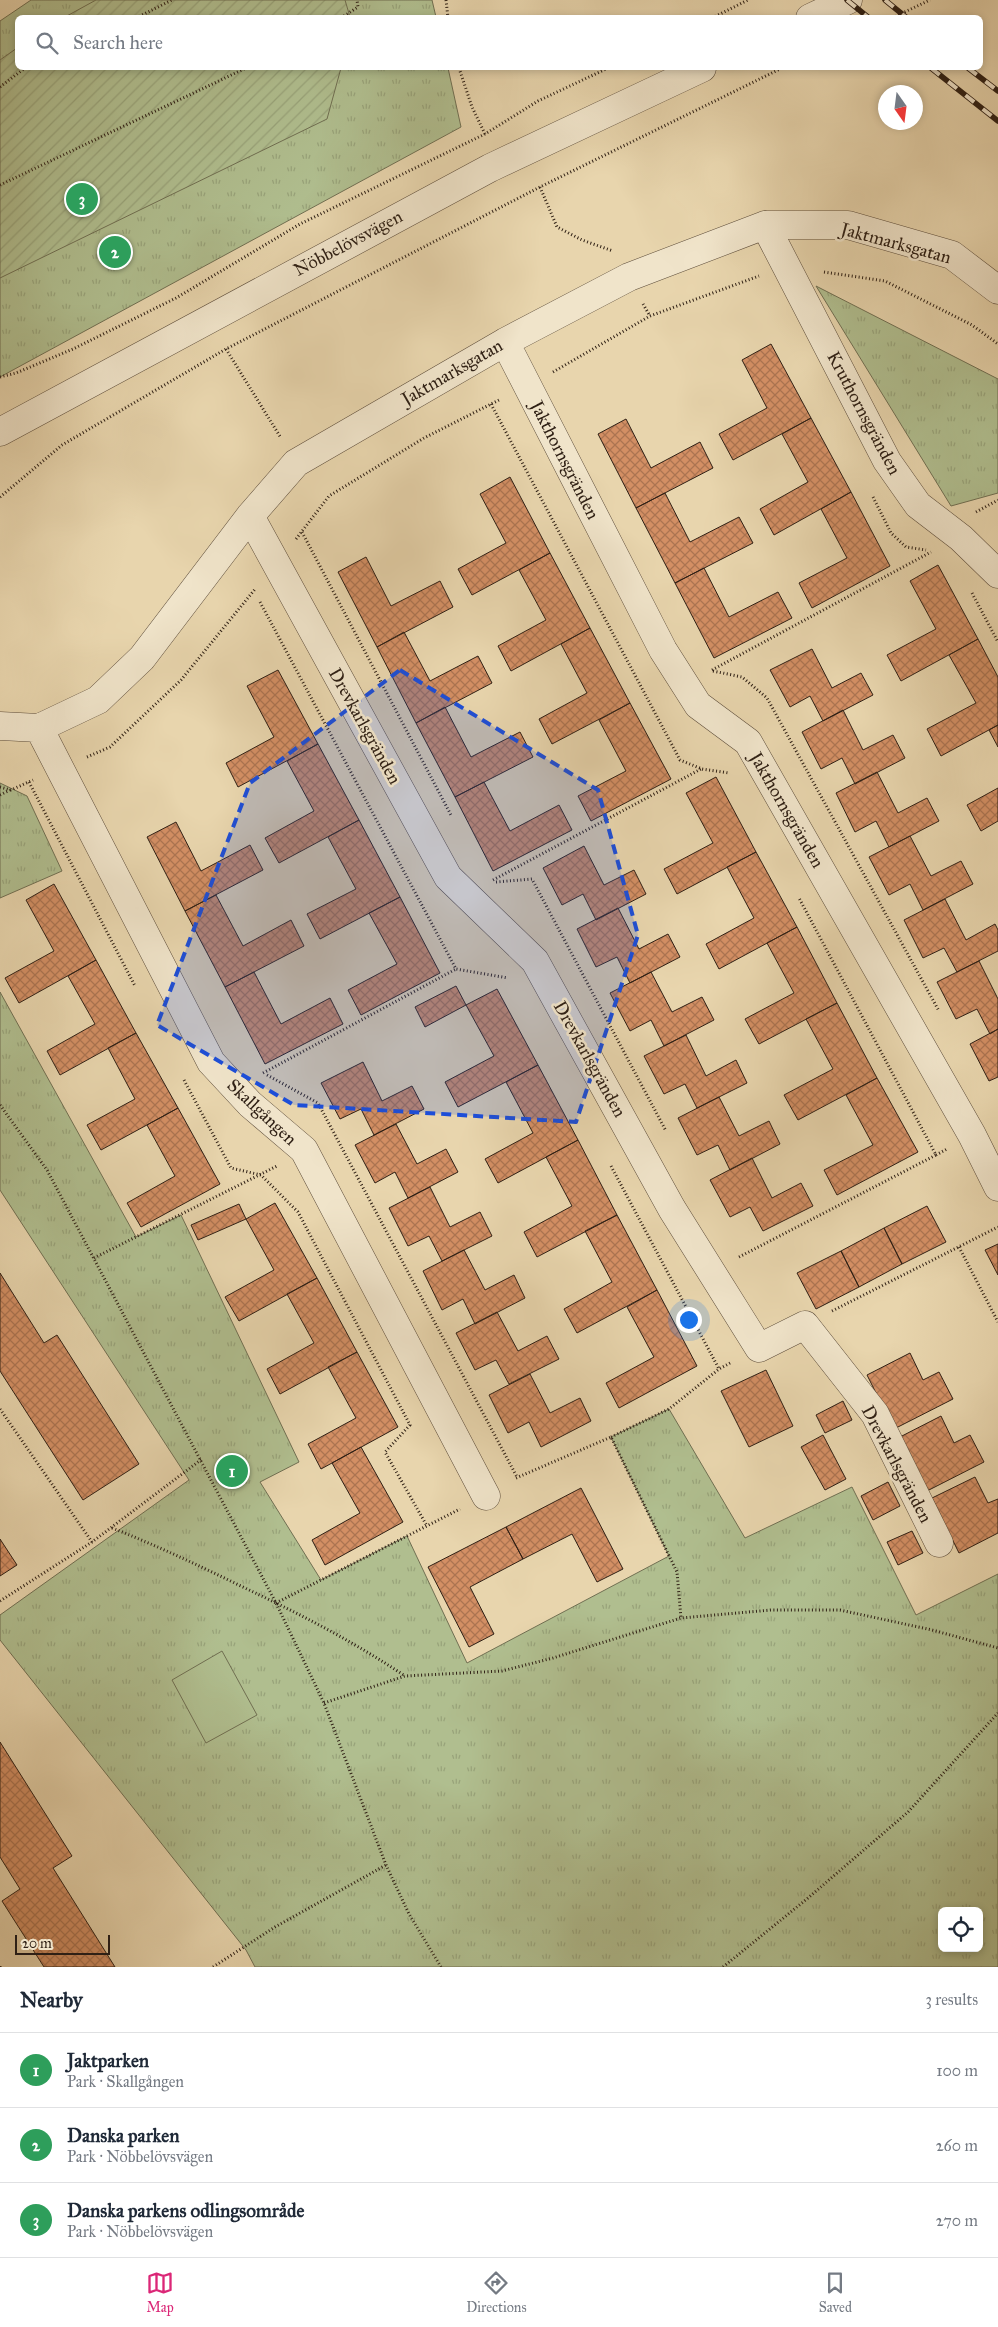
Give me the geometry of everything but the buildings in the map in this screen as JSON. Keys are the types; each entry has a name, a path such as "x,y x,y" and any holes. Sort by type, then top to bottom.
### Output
{"street":[{"path":"816,15 848,0"},
{"name":"Nöbbelövsvägen","path":"0,432 490,168 698,70"},
{"name":"Jaktmarksgatan","path":"0,726 39,728 98,700 142,658 250,516 296,463 505,342 629,277 765,225 848,225 952,255 998,290"},
{"name":"Kruthornsgränden","path":"765,225 887,461 918,505 961,538 998,574"},
{"name":"Jakthornsgränden","path":"505,342 663,650 698,705 748,742 972,1135 998,1187"},
{"name":"Drevkarlsgränden","path":"250,516 448,878 535,961 672,1209 759,1348"},
{"name":"Skallgången","path":"39,728 211,1062 250,1104 304,1150 486,1496"},
{"path":"759,1348 805,1325"},
{"name":"Drevkarlsgränden","path":"805,1325 875,1414 939,1543"}],"path":[{"path":"142,15 172,0"},
{"path":"346,15 358,7 357,0"},
{"path":"446,0 448,15"},
{"path":"718,15 748,0"},
{"path":"898,15 930,0"},
{"path":"0,87 22,70"},
{"path":"0,185 242,70"},
{"path":"460,70 472,107 485,134"},
{"path":"0,377 16,373 73,349 168,302 300,224 485,134 538,101 604,70"},
{"path":"0,497 62,445 226,349 540,187 778,70"},
{"path":"540,187 558,227 582,240 613,250 650,316"},
{"path":"60,769 110,747 181,680 277,564 329,496 424,438 528,386 650,316 787,266 885,281 972,325 998,344"},
{"path":"226,349 296,463"},
{"path":"491,404 680,760 702,769 727,771 732,776"},
{"path":"302,532 455,822"},
{"path":"711,670 934,551"},
{"path":"254,590 456,969"},
{"path":"670,1138 532,879 487,883 702,769"},
{"path":"29,782 136,988"},
{"path":"0,795 11,790"},
{"path":"711,1272 936,1155 796,892"},
{"path":"262,1073 456,969 511,979"},
{"path":"181,1074 231,1168 262,1175 298,1212 410,1425 385,1452 428,1526"},
{"path":"0,1105 47,1170 202,1459 276,1603 324,1703 386,1865 409,1914 440,1967"},
{"path":"94,1258 262,1175 304,1150"},
{"path":"608,1161 719,1369"},
{"path":"805,1325 998,1228"},
{"path":"959,1247 998,1322"},
{"path":"276,1603 486,1496 516,1477 611,1437 668,1409 719,1369 759,1348"},
{"path":"0,1409 92,1542"},
{"path":"611,1437 677,1572 681,1618"},
{"path":"0,1601 112,1528 202,1459"},
{"path":"112,1528 160,1547 312,1620 363,1647 405,1676"},
{"path":"324,1703 405,1676 502,1671 553,1658 681,1618 771,1610 840,1610 932,1630 998,1648"},
{"path":"723,1967 808,1898 908,1812 998,1713"},
{"path":"212,1967 274,1927 386,1865"}],"highlighted area":[{"path":"400,670 598,790 638,935 576,1122 294,1105 157,1025 250,783"}],"green space":[{"path":"31,0 432,0 436,15 15,15 15,70 448,70 461,127 0,377 0,21"},
{"path":"96,0 345,0 349,15 69,15"},
{"path":"15,49 15,70 340,70 327,119 0,278 0,60"},
{"path":"816,286 998,379 998,493 951,506"},
{"path":"0,783 27,796 62,871 0,898"},
{"path":"0,992 136,1237 181,1215 299,1462 260,1482 321,1580 407,1536 467,1663 669,1556 611,1437 669,1409 745,1538 852,1487 916,1615 998,1574 998,1967 255,1967 246,1950 0,1640 0,1615 189,1480 0,1190"},
{"path":"222,1651 257,1715 206,1743 172,1680"}],"railway":[{"path":"847,0 865,15"},
{"path":"885,0 903,15"},
{"path":"934,70 998,121"},
{"path":"971,70 998,91"}],"place":[{"name":"Danska parkens odlingsområde","path":"82,199"},
{"name":"Danska parken","path":"115,252"},
{"name":"Jaktparken","path":"232,1471"}]}
